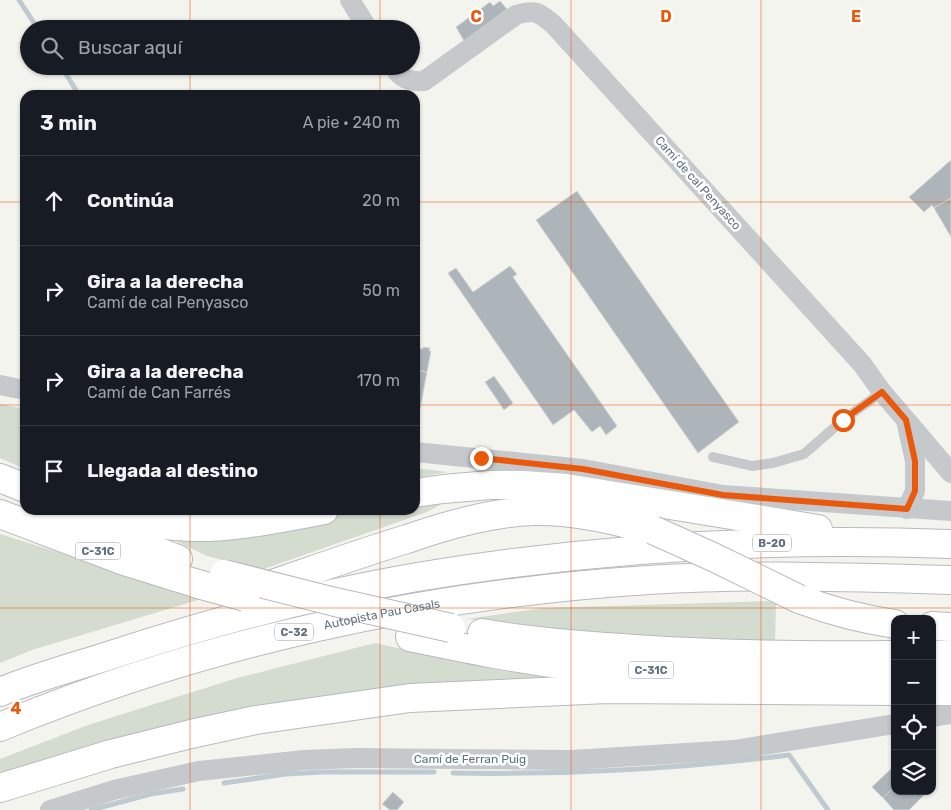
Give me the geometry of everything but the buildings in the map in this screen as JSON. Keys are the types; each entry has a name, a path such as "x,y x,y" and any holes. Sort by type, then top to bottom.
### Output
{"highway":[{"path":"0,478 20,486"},
{"path":"0,482 20,492"},
{"path":"420,492 490,485 566,488 788,525 943,544"},
{"path":"0,492 20,500"},
{"path":"8,689 68,659 128,634 384,546 485,516 534,511 594,516 653,530 799,599 827,610 850,617 891,623"},
{"name":"C-31C","path":"0,514 124,561 198,584 326,618 491,654 544,662 614,668 736,674 891,675"},
{"name":"C-31C","path":"73,515 89,518 224,574 451,628 537,641 649,650 777,655 891,655"},
{"path":"77,515 164,526 193,527 235,524 292,515"},
{"name":"B-20","path":"594,555 771,543 943,544"},
{"name":"C-32","path":"8,689 168,636 240,616 418,577 594,555"},
{"name":"Autopista Pau Casals","path":"0,727 73,699 222,650 284,634 433,605 529,591 706,577 951,580"},
{"path":"936,626 951,627"},
{"path":"936,655 951,654"},
{"path":"936,674 951,674"},
{"path":"0,788 111,754 200,732 256,720 410,698 607,689 891,691"},
{"path":"936,691 951,691"}],"street":[{"path":"350,0 362,20"},
{"name":"Camí de cal Penyasco","path":"400,75 408,81 424,81 516,15 534,11 554,25 856,357 906,420 915,461 915,491 907,509"},
{"path":"0,385 20,389"},
{"path":"906,420 951,473"},
{"path":"420,453 583,469 723,495 951,511"},
{"path":"936,716 951,714"},
{"name":"Camí de Ferran Puig","path":"50,810 114,790 199,771 304,760 355,758 572,760 734,750 891,725"}],"lane":[{"path":"713,457 752,466 773,463 804,454 843,420 882,392"}],"shaded area":[{"path":"0,404 20,408 20,467 0,458"},
{"path":"420,469 448,472 420,477"},
{"path":"451,499 420,514 420,503"},
{"path":"337,515 418,515 261,570 207,556 170,538"},
{"path":"0,534 205,598 32,650 0,663"},
{"path":"776,601 775,641 672,641 467,619 543,608"},
{"path":"375,643 501,671 590,680 345,697 0,780 0,759 88,725 237,678"}],"waterway":[{"path":"19,0 32,20"},
{"path":"67,75 76,90"},
{"path":"453,773 621,770 789,755 828,810"},
{"path":"224,783 286,774 322,772 434,772"},
{"path":"91,810 151,794 183,789"}],"route":[{"path":"481,458 583,469 723,495 907,509 915,491 915,461 906,420 882,392 843,420"}]}
